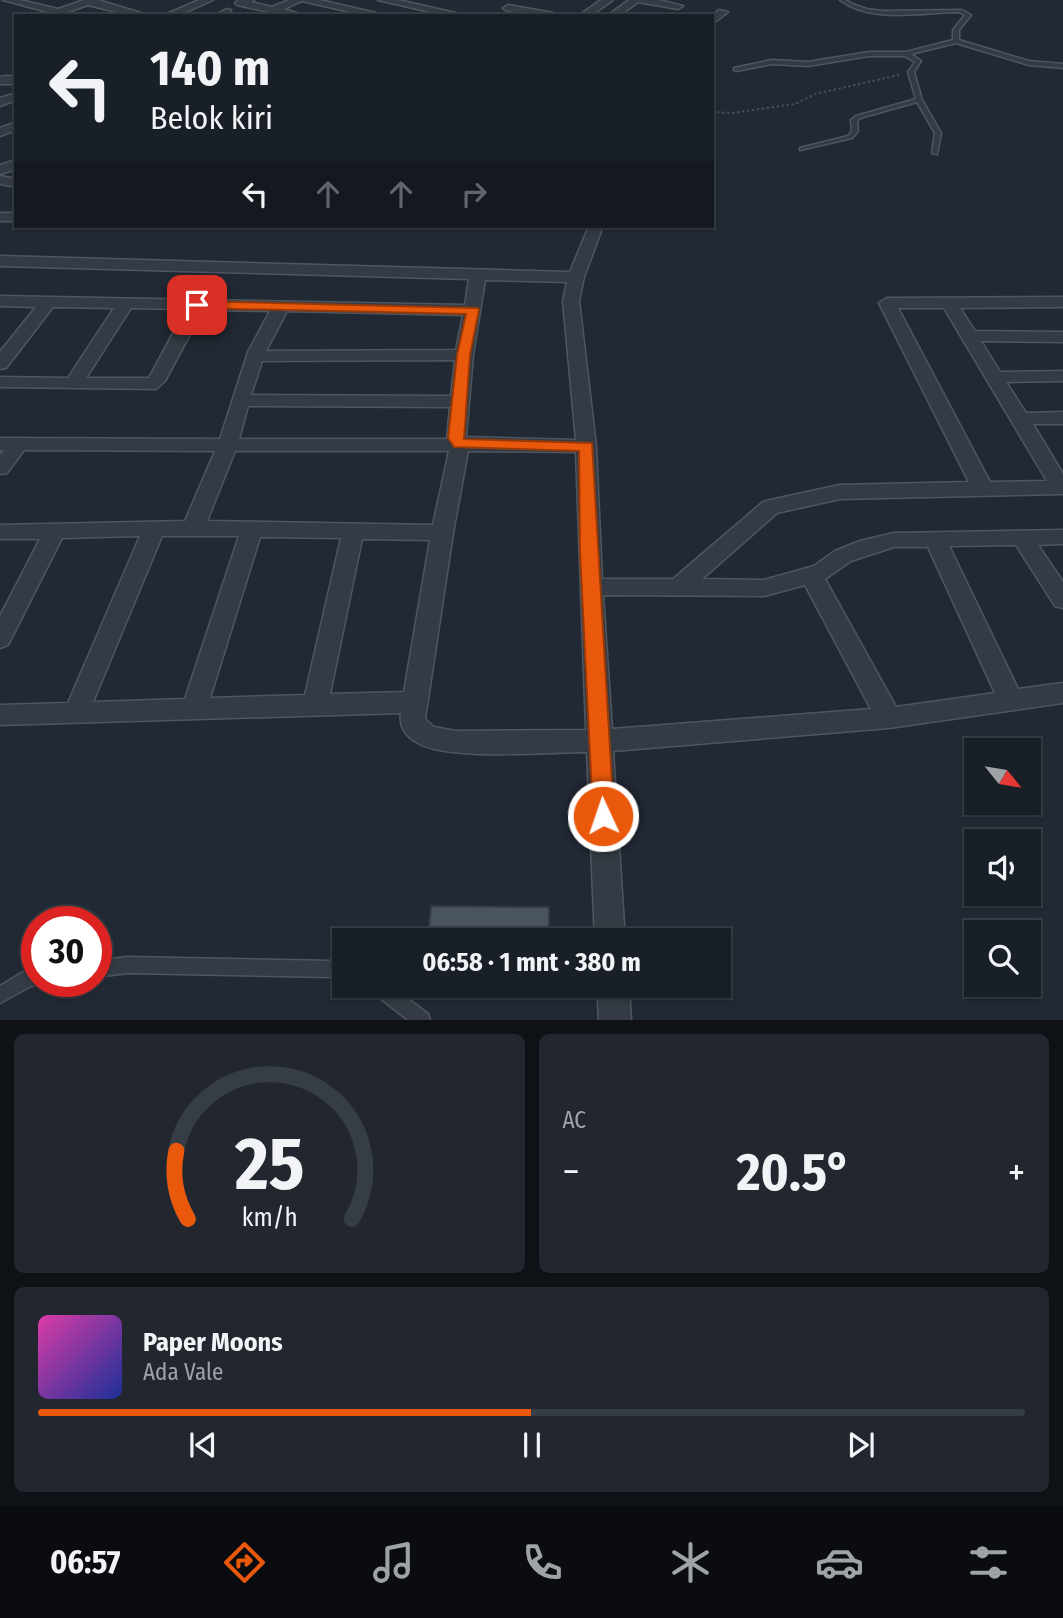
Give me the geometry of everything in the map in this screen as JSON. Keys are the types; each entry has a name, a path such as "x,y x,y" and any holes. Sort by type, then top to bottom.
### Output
{"street":[{"path":"8,0 59,12 91,1 139,14"},
{"path":"172,14 208,0"},
{"path":"249,0 240,4 292,14"},
{"path":"273,10 298,0"},
{"path":"306,0 376,14"},
{"path":"383,0 439,14 454,6"},
{"path":"390,14 421,0"},
{"path":"521,0 504,10 537,13 551,11"},
{"path":"586,14 608,0"},
{"path":"615,14 635,0"},
{"path":"640,0 678,6 669,14"},
{"path":"714,19 723,12"},
{"path":"595,228 576,277 571,301 586,446 609,928"},
{"path":"0,261 576,277"},
{"path":"478,275 464,355 456,438 460,443 442,533 412,723 428,736 456,742 599,741 889,718 1063,693"},
{"path":"0,301 473,310"},
{"path":"0,363 49,301"},
{"path":"948,301 1062,487"},
{"path":"983,489 887,303 1063,302"},
{"path":"73,384 126,303"},
{"path":"0,382 142,387 156,381 197,305"},
{"path":"193,528 227,446 240,400 272,318 283,306"},
{"path":"969,336 1063,337"},
{"path":"257,356 464,355"},
{"path":"994,377 1063,376"},
{"path":"240,400 459,402"},
{"path":"1020,419 1063,418"},
{"path":"0,468 9,444 227,446 460,443 586,446"},
{"path":"678,588 770,507 840,492 1062,487"},
{"path":"0,533 193,528 442,533"},
{"path":"76,713 154,529"},
{"path":"194,709 252,529"},
{"path":"0,639 55,531"},
{"path":"315,706 353,531"},
{"path":"591,587 764,588 822,572 843,556 894,540 1063,537"},
{"path":"1022,538 1063,600"},
{"path":"936,541 1011,700"},
{"path":"811,575 889,718"},
{"path":"0,715 415,702"},
{"path":"614,998 615,1020"}],"lane":[{"path":"842,0 849,6 881,12 960,11 968,15 956,30 956,41"},
{"path":"736,69 772,62 808,64 869,54 906,54 956,41 1029,63 1063,66"},
{"path":"906,54 918,61 911,72 919,100 939,133 935,153"},
{"path":"802,149 850,137 855,131 854,120 858,117 919,100"},
{"path":"112,968 142,965 332,969"},
{"path":"0,995 21,985"},
{"path":"394,998 422,1020"}],"path":[{"path":"714,113 795,104 815,94 911,72"}],"building":[{"path":"431,906 549,907 549,928 429,928"}],"route":[{"path":"197,305 473,310 464,355 459,402 456,438 460,443 586,446 603,816"}]}
